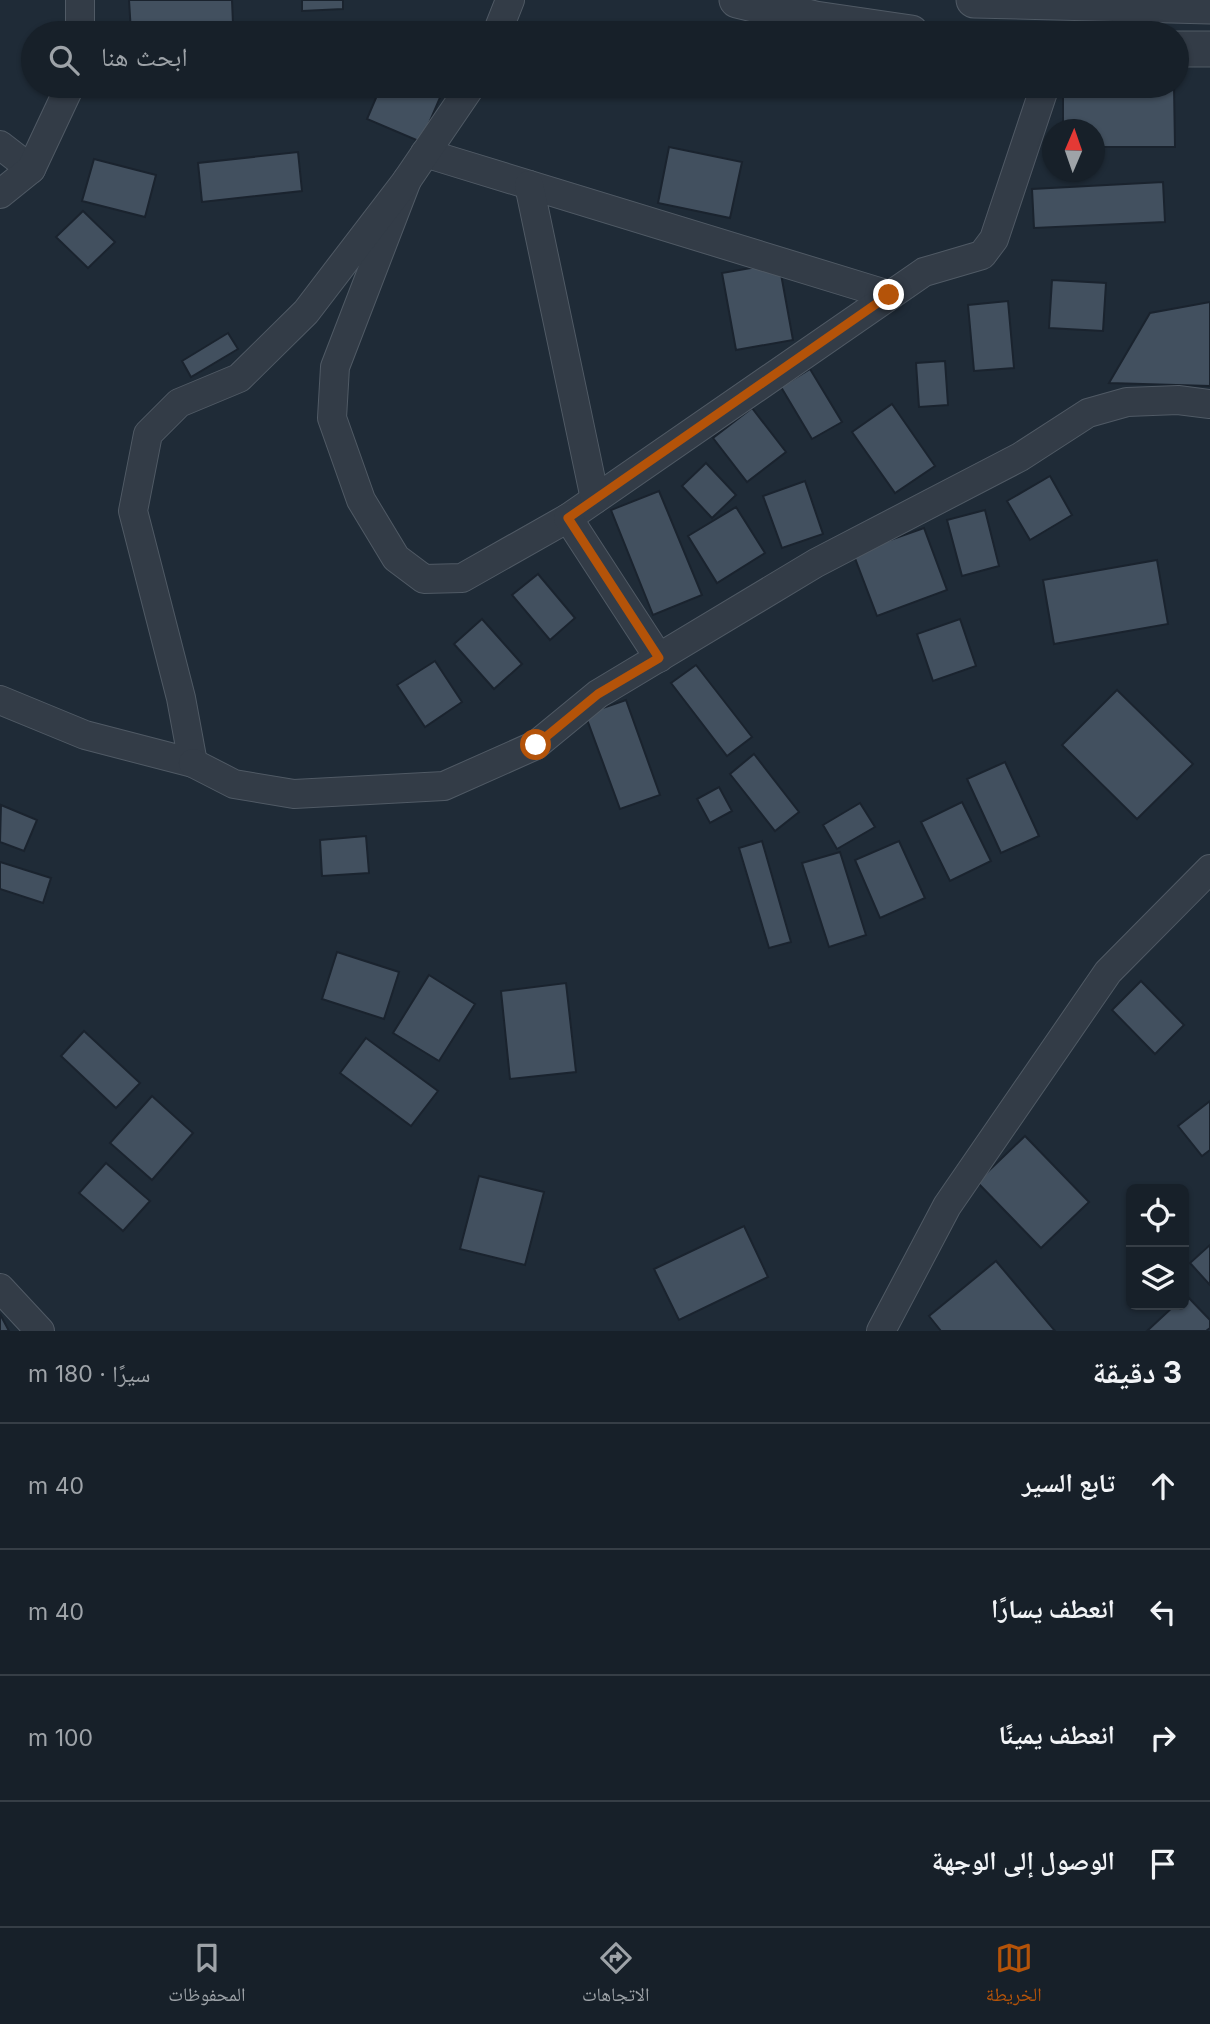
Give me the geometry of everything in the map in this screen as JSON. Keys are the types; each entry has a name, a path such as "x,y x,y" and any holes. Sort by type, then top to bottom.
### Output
{"street":[{"path":"80,0 80,21"},
{"path":"502,21 510,0"},
{"path":"737,0 829,21"},
{"path":"974,0 1210,6"},
{"path":"1189,49 1210,49"},
{"path":"0,194 31,169 64,98"},
{"path":"193,763 181,698 133,510 148,434 179,404 239,379 306,313 407,180 463,98"},
{"path":"407,180 335,367 332,418 361,500 396,558 424,579 463,578 568,518 924,272 982,255 994,239 1041,98"},
{"path":"0,145 31,169"},
{"path":"425,153 889,295"},
{"path":"529,185 595,499"},
{"path":"0,701 85,735 193,763 234,784 294,794 444,786 536,745 598,694 817,563 1020,457 1088,413 1127,402 1178,400 1210,404"},
{"path":"568,518 659,658"},
{"path":"881,1331 947,1206 1108,972 1210,869"},
{"path":"0,1288 40,1331"}],"building":[{"path":"129,0 232,0 233,21 130,21"},
{"path":"302,0 343,0 343,9 302,11"},
{"path":"376,98 440,98 421,142 367,119"},
{"path":"1063,98 1174,98 1175,147 1105,147 1105,119 1063,119"},
{"path":"669,147 742,162 730,218 658,203"},
{"path":"298,152 302,191 202,202 198,163"},
{"path":"94,159 156,175 145,217 82,201"},
{"path":"1163,182 1165,222 1034,228 1032,189"},
{"path":"83,211 115,242 88,268 56,237"},
{"path":"779,263 793,340 736,350 722,273"},
{"path":"1052,280 1106,283 1103,331 1049,328"},
{"path":"1008,301 1014,368 974,371 968,305"},
{"path":"1210,302 1210,386 1109,383 1150,313"},
{"path":"228,333 238,349 191,377 182,361"},
{"path":"945,361 948,405 919,407 916,363"},
{"path":"810,369 842,422 812,439 781,387"},
{"path":"892,404 935,466 895,493 852,432"},
{"path":"752,408 786,452 747,482 713,438"},
{"path":"706,463 736,495 712,518 682,486"},
{"path":"1050,476 1072,515 1030,540 1007,501"},
{"path":"805,481 823,534 782,548 763,496"},
{"path":"659,491 702,595 653,615 611,510"},
{"path":"736,507 765,553 717,583 688,536"},
{"path":"985,510 999,566 962,576 947,520"},
{"path":"924,528 947,590 877,616 853,553"},
{"path":"1157,560 1168,624 1054,644 1043,580"},
{"path":"538,574 575,618 550,640 512,595"},
{"path":"482,619 522,664 494,689 454,644"},
{"path":"960,619 976,666 933,681 917,634"},
{"path":"435,661 462,702 425,727 397,685"},
{"path":"696,665 752,737 727,756 671,683"},
{"path":"1117,690 1193,764 1137,819 1062,745"},
{"path":"626,700 660,795 620,809 585,714"},
{"path":"754,754 799,812 775,831 730,774"},
{"path":"1005,762 1039,836 1001,853 967,779"},
{"path":"719,787 732,811 710,823 697,799"},
{"path":"962,802 991,861 950,881 921,822"},
{"path":"860,803 875,827 837,849 823,825"},
{"path":"1,805 37,820 24,851 0,842"},
{"path":"366,836 369,873 322,876 320,840"},
{"path":"762,841 791,942 769,948 739,848"},
{"path":"899,841 925,898 880,918 855,860"},
{"path":"840,852 866,935 829,947 802,863"},
{"path":"0,862 51,878 43,903 0,889"},
{"path":"337,952 399,972 384,1019 322,999"},
{"path":"429,975 475,1004 439,1061 393,1033"},
{"path":"1141,981 1184,1025 1155,1054 1112,1010"},
{"path":"566,983 576,1072 510,1079 501,991"},
{"path":"84,1031 140,1083 116,1108 61,1056"},
{"path":"366,1038 438,1091 411,1126 340,1073"},
{"path":"152,1096 193,1133 152,1180 110,1143"},
{"path":"1210,1101 1210,1150 1202,1156 1178,1126"},
{"path":"1025,1136 1089,1202 1041,1248 977,1182"},
{"path":"106,1163 150,1201 123,1231 79,1193"},
{"path":"479,1176 544,1192 525,1265 460,1249"},
{"path":"744,1226 768,1277 679,1320 654,1269"},
{"path":"1210,1245 1210,1285 1190,1263"},
{"path":"996,1261 1055,1331 941,1331 929,1316"},
{"path":"1189,1298 1210,1320 1210,1328 1206,1331 1147,1331 1170,1310 1189,1310"},
{"path":"0,1314 9,1331 0,1331"}],"route":[{"path":"536,745 598,694 659,658 568,518 889,295"}]}
